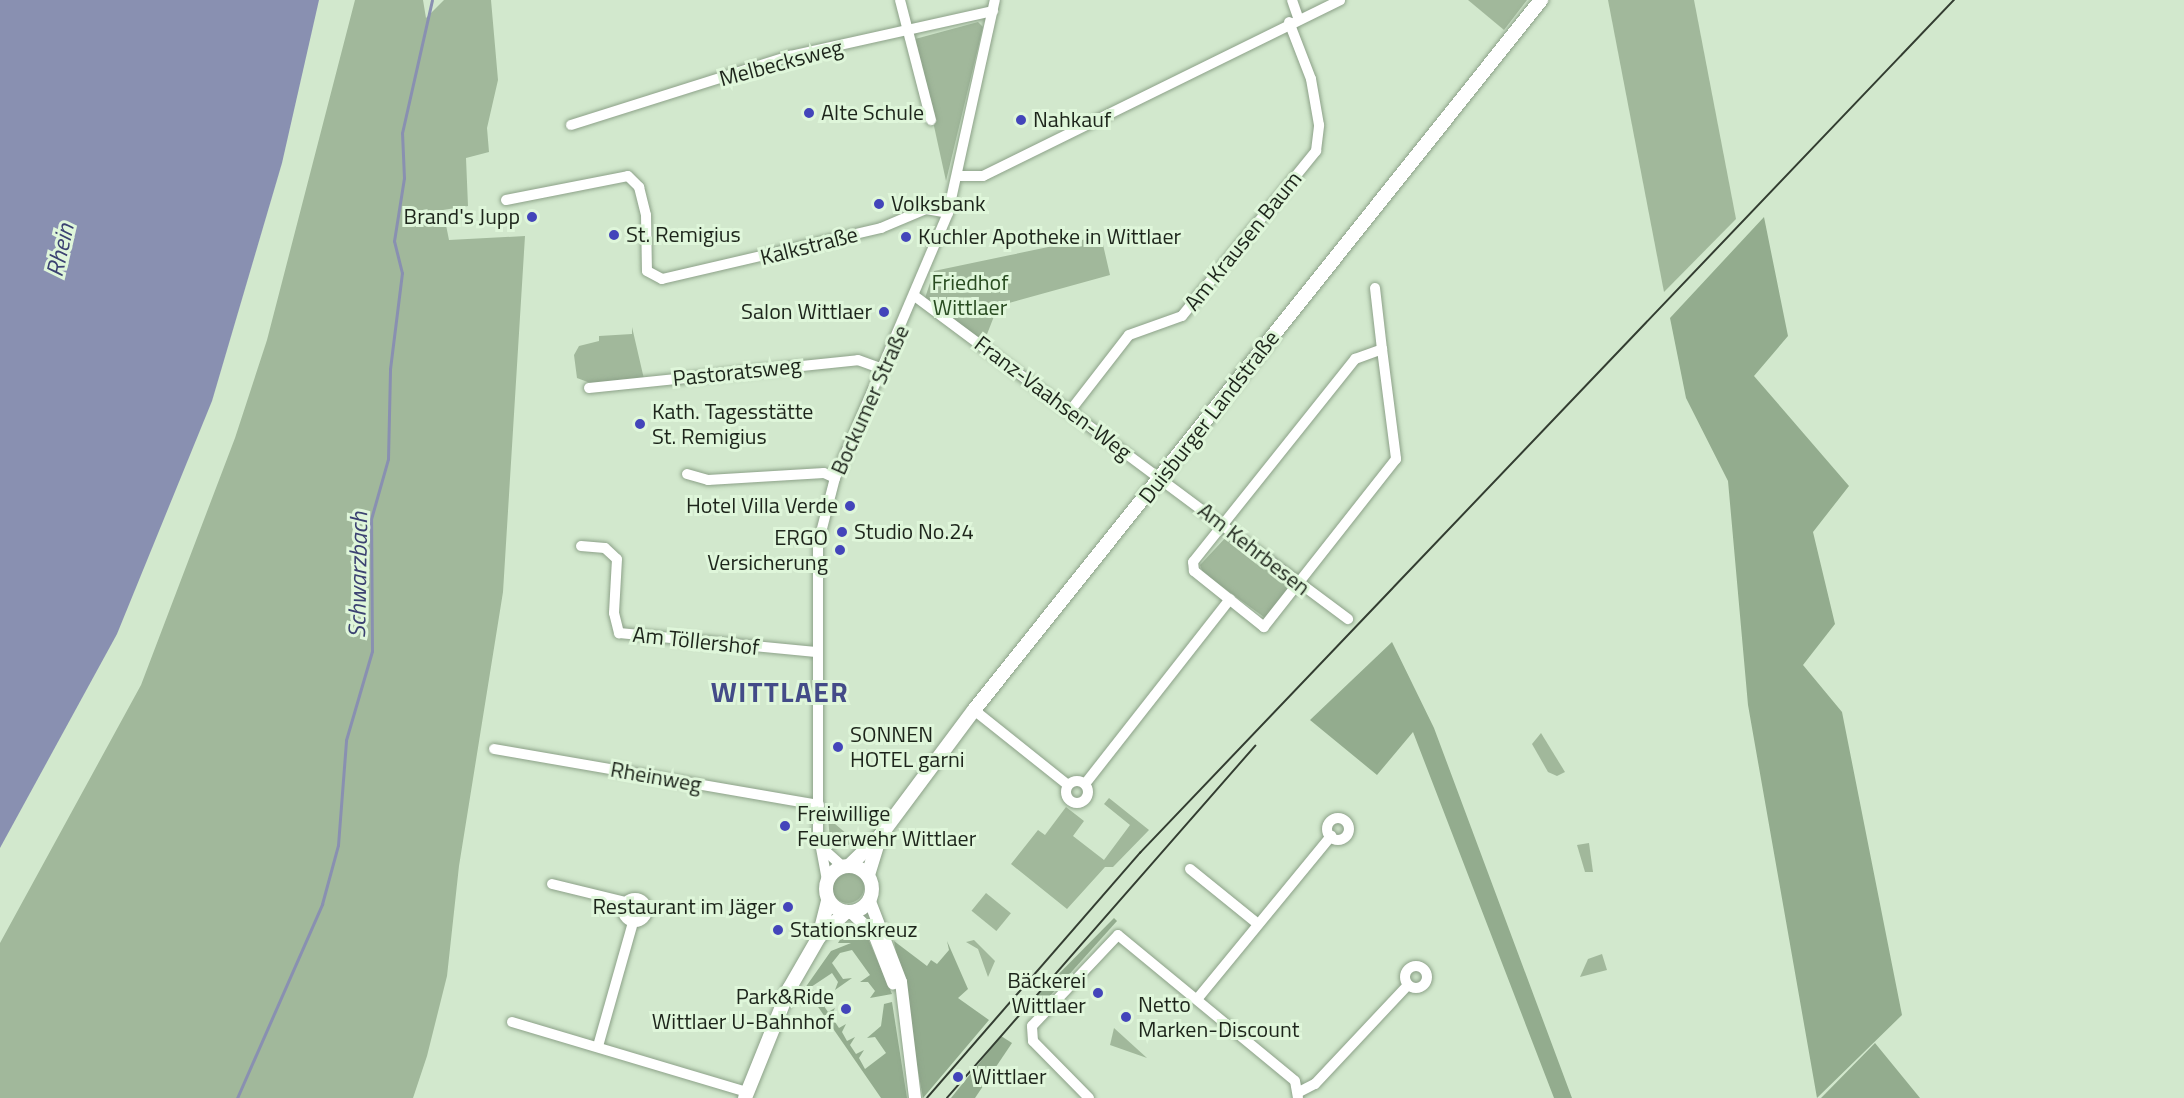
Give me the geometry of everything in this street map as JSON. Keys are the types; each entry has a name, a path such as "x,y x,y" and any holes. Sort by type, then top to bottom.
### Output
{"main road":[{"name":"Duisburger Landstraße","path":"827,880 880,836 974,710 1541,0"},
{"name":"Duisburger Landstraße","path":"869,899 868,875 880,836"},
{"path":"846,866 868,875"},
{"path":"746,1095 779,1011 819,937 828,900 827,880"},
{"path":"819,937 848,912 869,899"},
{"path":"828,900 848,912"}],"street":[{"path":"900,0 931,120"},
{"name":"Am Krausen Baum","path":"1070,411 1129,335 1182,316 1316,151 1319,125 1311,80 1293,20 1292,0"},
{"path":"958,176 983,176 1293,20 1340,0"},
{"name":"Melbecksweg","path":"571,125 790,56 910,33 994,6"},
{"name":"Bockumer Straße","path":"827,880 821,847 819,805 816,652 818,544 835,478 916,297 948,213 994,6"},
{"name":"Kalkstraße","path":"506,200 628,176 637,183 644,206 647,272 662,279 881,228 926,209 948,213"},
{"path":"1375,288 1396,459 1264,627 1192,566 1355,359 1382,349"},
{"name":"Franz-Vaahsen-Weg","path":"916,297 1161,478"},
{"name":"Pastoratsweg","path":"589,388 858,360 883,369"},
{"path":"687,474 708,480 824,473 835,478"},
{"name":"Am Kehrbesen","path":"1161,478 1348,619"},
{"name":"Am Töllershof","path":"581,546 605,548 617,559 614,613 619,633 816,652"},
{"path":"1085,784 1230,599"},
{"path":"974,710 1068,784 1085,784"},
{"name":"Rheinweg","path":"494,749 819,805"},
{"path":"1068,784 1067,797 1077,803 1088,795 1085,784"},
{"path":"1198,998 1331,836"},
{"path":"821,847 846,866"},
{"path":"1190,869 1258,924"},
{"path":"552,884 626,902 638,899 646,906 644,917 633,922 598,1046"},
{"path":"869,899 891,950 900,994 915,1098"},
{"path":"626,902 624,915 633,922"},
{"path":"848,912 874,934 900,994"},
{"path":"1089,1098 1031,1034 1110,938 1127,939 1198,998 1295,1081 1298,1095 1315,1084 1408,985"},
{"path":"512,1022 598,1046 746,1095"}],"green space":[{"path":"355,0 423,0 426,18 444,0 491,0 498,80 487,128 489,152 466,158 468,206 443,210 449,240 525,236 503,592 459,866 447,976 427,1056 413,1098 0,1098 0,943 141,685 235,438 267,340"},
{"path":"1468,0 1527,0 1504,30"},
{"path":"1608,0 1694,0 1736,219 1664,292"},
{"path":"978,22 983,27 946,181 915,39"},
{"path":"1764,217 1788,336 1754,376 1849,486 1813,532 1835,624 1803,665 1842,712 1902,1015 1817,1098 1748,705 1728,481 1686,398 1670,318"},
{"name":"Friedhof Wittlaer","path":"1101,236 1110,275 998,306 984,342 925,298 934,271"},
{"path":"632,327 644,379 593,384 577,378 574,355 579,346 599,341 599,336 632,334"},
{"path":"1228,535 1292,586 1268,620 1203,573 1200,565"},
{"path":"1392,642 1434,728 1572,1098 1554,1098 1413,732 1377,775 1310,720"},
{"path":"1541,733 1565,772 1557,776 1548,772 1532,744"},
{"path":"1109,798 1149,830 1113,867 1105,867 1067,909 1011,864 1038,830 1045,835 1066,807 1084,821 1073,836 1104,860 1130,825 1104,804"},
{"path":"828,818 854,840 845,848 831,850"},
{"path":"1589,843 1593,872 1585,872 1577,845"},
{"path":"848,871 859,876 864,887 859,898 848,903 837,898 832,887 837,876"},
{"path":"986,893 1011,913 996,931 972,911"},
{"path":"1114,918 1117,921 1032,1016 1026,1007"},
{"path":"863,927 892,994 870,998 875,991 868,982 860,982 870,975 852,950 840,953 832,963 843,979 852,978 835,990 838,982 832,973 811,987 817,996 824,992 820,1000 828,1012 835,1008 831,1016 839,1028 846,1024 842,1032 847,1041 855,1037 850,1045 856,1054 864,1050 859,1058 865,1069 886,1053 875,1037 867,1038 881,1026 884,1004 892,1002 907,1098 881,1098 805,988 831,951 851,943 838,943 846,930"},
{"path":"974,940 995,961 988,977 978,949 966,942"},
{"path":"894,941 927,966 931,960 937,964 949,950 947,941 968,989 958,998 989,1020 923,1098"},
{"path":"1602,954 1607,970 1580,977 1588,959"},
{"path":"1114,1028 1147,1058 1110,1045"},
{"path":"1001,1036 1012,1043 975,1098 951,1098"},
{"path":"1875,1043 1920,1098 1821,1098 1825,1094"}],"water":[{"name":"Rhein","path":"0,0 319,0 282,163 212,401 117,634 0,848"}],"waterway":[{"name":"Schwarzbach","path":"237,1098 322,904 338,845 346,740 372,651 371,519 388,459 390,369 402,273 394,241 404,178 402,133 432,0"}],"tram line":[{"path":"927,1098 1140,853 1954,0"},
{"path":"947,1098 1255,746"}],"place":[{"name":"Alte Schule","path":"809,113"},
{"name":"Nahkauf","path":"1021,120"},
{"name":"Volksbank","path":"879,204"},
{"name":"Brand's Jupp","path":"532,217"},
{"name":"St. Remigius","path":"614,235"},
{"name":"Kuchler Apotheke in Wittlaer","path":"906,237"},
{"name":"Salon Wittlaer","path":"884,312"},
{"name":"Kath. Tagesstätte St. Remigius","path":"640,424"},
{"name":"Hotel Villa Verde","path":"850,506"},
{"name":"Studio No.24","path":"842,532"},
{"name":"ERGO Versicherung","path":"840,550"},
{"name":"SONNEN HOTEL garni","path":"838,747"},
{"name":"Freiwillige Feuerwehr Wittlaer","path":"785,826"},
{"name":"Restaurant im Jäger","path":"788,907"},
{"name":"Stationskreuz","path":"778,930"},
{"name":"Bäckerei Wittlaer","path":"1098,993"},
{"name":"Park&Ride Wittlaer U-Bahnhof","path":"846,1009"},
{"name":"Netto Marken-Discount","path":"1126,1017"},
{"name":"Wittlaer","path":"958,1077"}],"district":[{"name":"WITTLAER","path":"780,692"}]}
